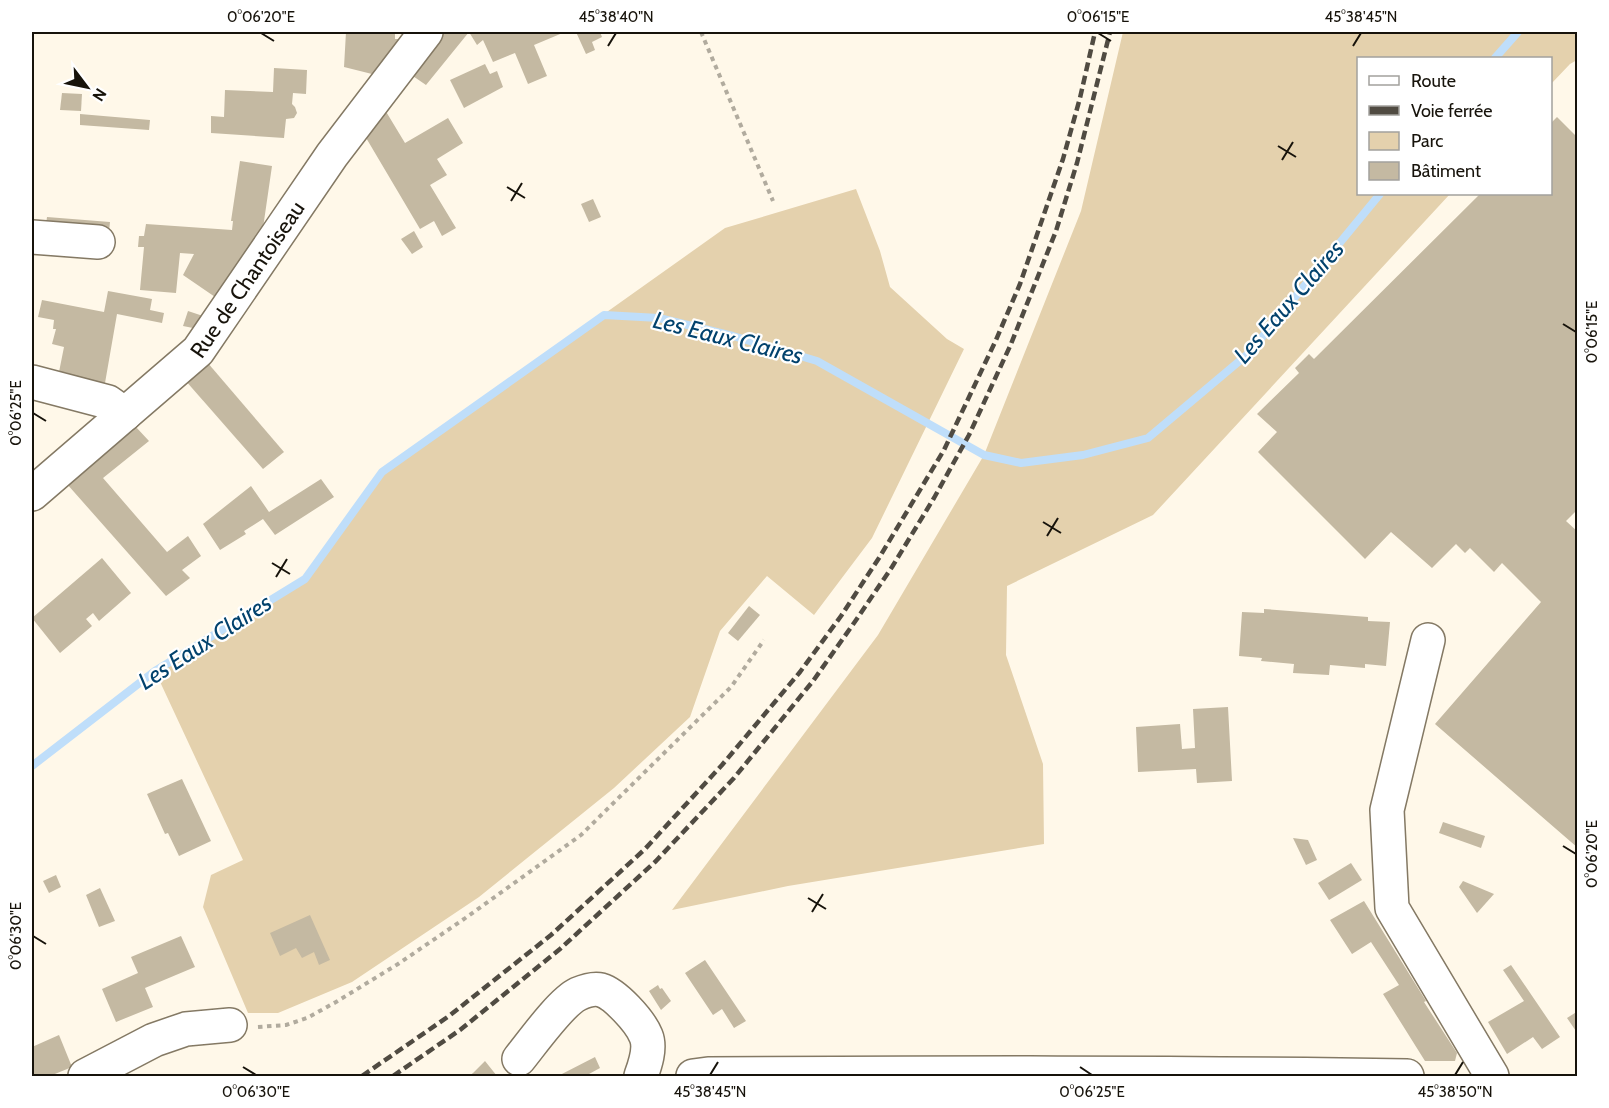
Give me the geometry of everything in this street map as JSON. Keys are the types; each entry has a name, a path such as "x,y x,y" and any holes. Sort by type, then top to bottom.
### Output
{"street":[{"name":"Rue de Chantoiseau","path":"32,494 198,351 332,155 426,32"},
{"path":"32,237 98,242"},
{"path":"32,382 108,402 125,414"},
{"path":"1428,640 1387,810 1392,908 1492,1077"},
{"path":"519,1059 565,1003 576,994 588,990 599,990 613,996 637,1021 646,1036 648,1044 641,1077"},
{"path":"85,1077 154,1040 186,1029 230,1025"},
{"path":"693,1077 708,1074 1236,1073 1407,1077"}],"path":[{"path":"701,32 773,201"},
{"path":"230,1025 256,1028 286,1025 307,1018 398,964 581,835 731,687 764,640"}],"green space":[{"path":"1123,32 1577,32 1577,60 1552,83 1552,57 1357,57 1357,195 1449,195 1153,515 1007,586 1006,655 1043,764 1044,844 788,886 672,910 878,635 984,455 1081,211"},
{"path":"856,189 880,251 890,287 947,339 964,349 872,538 814,615 767,576 720,631 690,717 614,788 479,897 352,982 278,1013 248,1013 203,907 211,875 243,860 155,671 305,579 382,472 725,228"}],"building":[{"path":"346,32 395,32 395,39 402,39 376,75 344,67"},
{"path":"439,32 469,32 426,85 407,72"},
{"path":"469,32 565,32 534,45 547,76 528,84 515,53 493,62 483,40 477,45"},
{"path":"576,32 600,32 602,37 592,42 595,50 586,54"},
{"path":"485,64 490,74 497,71 503,87 464,108 450,80"},
{"path":"274,68 307,70 306,94 293,93 292,104 297,113 294,118 286,119 284,138 211,133 211,116 224,117 225,90 273,92"},
{"path":"62,93 82,94 81,111 60,110"},
{"path":"382,105 405,143 448,118 463,143 437,159 447,175 430,185 456,228 442,236 434,221 420,229 362,131"},
{"path":"80,114 150,120 149,130 80,125"},
{"path":"1557,117 1578,138 1578,509 1566,521 1578,532 1578,848 1435,724 1541,602 1502,563 1494,572 1470,548 1465,553 1456,544 1432,568 1391,532 1365,559 1258,452 1277,432 1257,414 1299,373 1295,368 1309,354 1314,359 1479,195 1552,195 1552,122"},
{"path":"240,161 272,166 263,228 218,299 183,275 194,254 180,253 176,293 140,290 144,247 138,247 139,236 144,236 146,224 232,230 233,221 231,221"},
{"path":"593,199 601,217 589,222 581,204"},
{"path":"47,217 110,222 109,232 46,224"},
{"path":"414,231 423,247 412,254 401,239"},
{"path":"108,291 152,299 150,310 164,313 162,323 117,314 105,383 59,372 64,347 52,344 56,329 53,329 54,320 38,317 42,300 104,312"},
{"path":"188,311 206,317 198,329 183,326"},
{"path":"207,362 284,452 263,469 185,380"},
{"path":"135,426 149,441 103,478 167,552 188,536 201,556 182,570 190,578 166,596 67,484"},
{"path":"321,479 334,497 275,535 263,519 244,531 246,534 220,550 203,524 251,486 269,512"},
{"path":"102,558 131,593 99,621 93,613 86,619 92,626 60,653 32,618"},
{"path":"749,606 760,615 738,641 728,633"},
{"path":"1264,609 1368,617 1368,621 1390,622 1386,666 1365,664 1365,668 1330,665 1329,675 1293,673 1294,664 1239,656 1242,612 1264,613"},
{"path":"1228,707 1232,781 1197,783 1196,769 1138,772 1136,727 1180,724 1182,749 1195,748 1193,709"},
{"path":"182,779 211,841 179,856 168,833 165,834 147,794"},
{"path":"1443,822 1485,836 1481,848 1439,833"},
{"path":"1293,838 1308,840 1317,860 1306,865"},
{"path":"1351,863 1362,880 1329,900 1318,883"},
{"path":"56,875 61,887 49,893 43,881"},
{"path":"1463,881 1494,894 1477,913 1459,887"},
{"path":"100,888 115,921 99,927 86,895"},
{"path":"1364,901 1457,1053 1455,1061 1425,1061 1383,994 1399,985 1371,942 1352,954 1330,920"},
{"path":"310,915 330,960 319,965 314,952 302,958 296,948 280,956 270,933"},
{"path":"181,936 195,967 145,988 153,1007 116,1022 102,989 138,973 131,957"},
{"path":"705,960 746,1021 734,1028 722,1009 713,1015 685,973"},
{"path":"1511,965 1560,1037 1542,1049 1533,1037 1507,1054 1488,1022 1524,1001 1503,970"},
{"path":"658,985 671,1001 661,1010 649,991"},
{"path":"1578,1011 1578,1034 1567,1018"},
{"path":"59,1035 72,1067 50,1076 32,1076 32,1047"},
{"path":"595,1057 600,1068 589,1074 590,1076 558,1076"},
{"path":"485,1061 497,1076 469,1076 473,1073"}],"waterway":[{"name":"Les Eaux Claires","path":"1496,57 1518,32"},
{"name":"Les Eaux Claires","path":"32,766 155,671 305,579 382,472 604,315 659,318 733,336 817,361 984,455 1021,463 1083,455 1148,438 1249,353 1379,195"}],"railway":[{"path":"362,1076 449,1016 551,935 645,849 722,765 800,672 841,616 944,450 996,340 1020,284 1063,159 1095,32"},
{"path":"393,1076 460,1030 560,949 656,861 734,778 813,681 854,623 892,567 934,498 969,435 1011,344 1056,231 1077,163 1110,32"}]}
